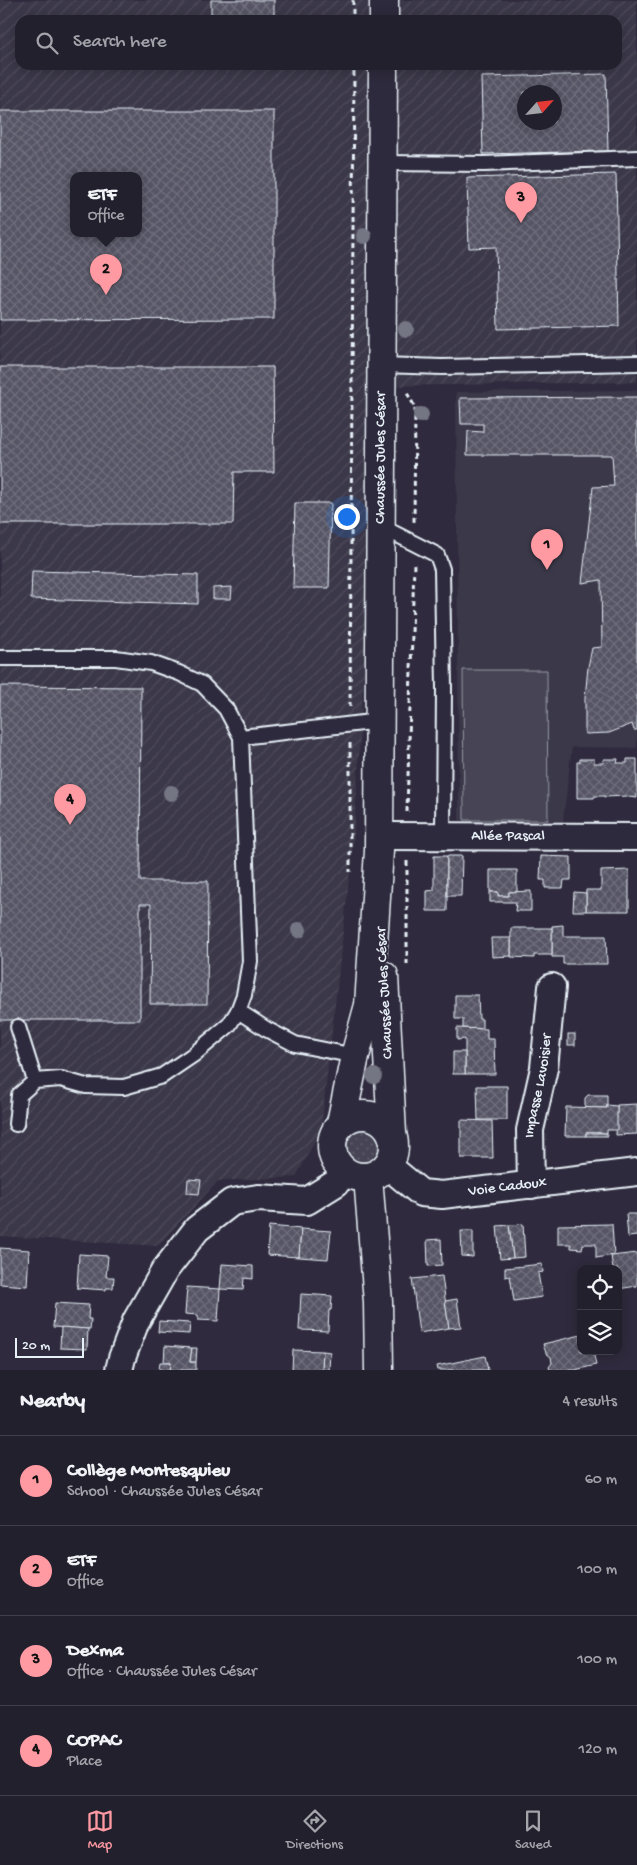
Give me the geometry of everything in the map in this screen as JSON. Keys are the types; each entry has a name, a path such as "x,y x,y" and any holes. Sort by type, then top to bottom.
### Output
{"street":[{"path":"384,0 384,15"},
{"name":"Chaussée Jules César","path":"383,70 383,163 394,365 380,526 379,844 392,1134"},
{"name":"Allée Pascal","path":"379,844 443,836 637,837"},
{"name":"Chaussée Jules César","path":"342,1123 355,1056 369,1005 379,844"},
{"name":"Impasse Lavoisier","path":"531,1185 530,1130 544,1068 552,987"},
{"path":"119,1370 136,1321 165,1270 197,1229 232,1202 258,1198 307,1201 336,1183 366,1171 394,1152 392,1134 386,1126 379,1119 360,1115 342,1123 335,1131 332,1151 335,1160 366,1171"},
{"path":"366,1171 378,1302 380,1370"},
{"name":"Voie Cadoux","path":"366,1171 422,1193 442,1195 637,1172"}],"lane":[{"path":"383,163 484,164 637,158"},
{"path":"394,365 442,367 637,363"},
{"path":"380,526 437,554 442,569 444,688 443,836"},
{"path":"0,658 116,658 151,663 202,684 226,709 241,737 250,961 244,995 238,1011 229,1024 162,1076 124,1087 86,1086 61,1079 35,1081 19,1095 16,1124"},
{"path":"241,737 380,721"},
{"path":"238,1011 266,1029 295,1044 355,1056"},
{"path":"18,1027 35,1081"}],"path":[{"path":"353,0 354,15"},
{"path":"350,881 354,70"},
{"path":"394,365 415,407 414,544 407,814"},
{"path":"406,857 407,962"}],"shaded area":[{"path":"0,0 637,0 637,382 382,386 354,835 321,1130 296,1177 218,1181 158,1246 0,1236"},
{"path":"637,390 637,748 572,747 563,821 459,820 456,392"},
{"path":"463,670 547,670 548,820 464,820"},
{"path":"363,1130 374,1135 379,1146 374,1157 363,1162 352,1157 347,1146 352,1135"}],"building":[{"path":"211,0 274,0 274,15 211,15"},
{"path":"606,74 608,151 483,154 481,77"},
{"path":"0,111 274,111 274,319 0,320"},
{"path":"616,174 619,326 498,329 496,247 469,248 467,178"},
{"path":"0,367 273,367 274,472 234,472 233,524 0,524"},
{"path":"637,397 637,730 634,730 632,724 609,733 585,734 585,698 588,667 592,648 602,647 601,580 582,583 593,487 614,486 612,455 467,455 468,431 483,432 483,424 461,424 460,398"},
{"path":"295,503 331,503 329,588 293,588"},
{"path":"32,571 198,575 198,604 31,599"},
{"path":"232,587 231,599 213,599 213,588"},
{"path":"0,686 141,687 140,881 208,881 207,1004 150,1004 151,904 140,904 140,1020 0,1020"},
{"path":"580,759 594,759 594,763 603,763 604,759 618,759 617,763 627,763 627,759 637,759 637,798 628,796 595,796 594,798 577,798 577,762 580,762"},
{"path":"434,856 447,856 447,911 427,911 427,891 434,890"},
{"path":"447,856 462,856 461,896 447,896"},
{"path":"541,856 571,857 571,880 564,880 563,888 545,888 545,880 540,880"},
{"path":"490,870 517,870 517,892 509,892 509,896 498,896 498,892 490,892"},
{"path":"629,870 629,911 586,911 586,890 601,890 601,871"},
{"path":"531,891 531,911 515,911 516,902 490,902 490,892 498,892 498,896 509,896 509,892"},
{"path":"574,892 586,893 586,911 573,911"},
{"path":"563,925 563,936 606,936 607,964 563,964 563,957 552,957 552,926"},
{"path":"511,928 552,928 552,955 534,955 534,958 511,957"},
{"path":"491,938 511,938 511,956 492,957"},
{"path":"455,995 478,995 479,1019 482,1019 482,1029 463,1028 463,1019 455,1019"},
{"path":"457,1028 487,1029 487,1039 494,1039 495,1074 465,1074 465,1039 457,1040"},
{"path":"568,1034 575,1034 575,1045 568,1045"},
{"path":"453,1052 465,1052 465,1074 453,1074"},
{"path":"477,1086 507,1086 507,1120 478,1120"},
{"path":"588,1095 607,1095 607,1108 585,1108 585,1098"},
{"path":"637,1104 637,1134 616,1135 617,1105"},
{"path":"607,1105 617,1106 617,1130 607,1130 607,1133 586,1133 586,1136 565,1136 566,1107 607,1108"},
{"path":"461,1120 492,1121 493,1158 461,1158"},
{"path":"586,1133 607,1133 607,1136 586,1136"},
{"path":"188,1179 201,1180 199,1194 187,1193"},
{"path":"626,1214 637,1214 637,1236 628,1237"},
{"path":"523,1224 525,1257 513,1258 509,1225"},
{"path":"612,1224 614,1255 596,1258 596,1244 583,1244 582,1249 571,1248 571,1244 558,1244 558,1225"},
{"path":"509,1225 513,1258 500,1259 497,1226"},
{"path":"269,1226 301,1229 299,1257 267,1255"},
{"path":"301,1229 331,1231 328,1259 299,1257"},
{"path":"461,1231 473,1231 473,1257 462,1256"},
{"path":"441,1239 442,1265 428,1266 427,1240"},
{"path":"0,1248 29,1250 27,1286 0,1284"},
{"path":"637,1253 637,1286 622,1288 622,1265 612,1265 611,1256"},
{"path":"79,1254 108,1256 106,1277 114,1277 113,1288 106,1288 106,1290 77,1288"},
{"path":"222,1264 253,1266 253,1279 244,1278 243,1290 220,1289"},
{"path":"542,1264 543,1272 538,1273 542,1297 514,1301 510,1276 505,1277 505,1268"},
{"path":"442,1276 449,1328 419,1333 412,1279"},
{"path":"187,1287 220,1289 218,1321 198,1320 198,1315 185,1314"},
{"path":"301,1294 332,1296 328,1331 299,1330"},
{"path":"457,1299 461,1327 449,1328 445,1301"},
{"path":"55,1303 89,1305 88,1319 91,1319 90,1329 53,1327"},
{"path":"159,1321 190,1323 189,1334 158,1332"},
{"path":"61,1327 88,1329 87,1349 60,1348"},
{"path":"577,1336 577,1355 594,1355 596,1365 575,1370 550,1370 551,1357 546,1353 543,1344"},
{"path":"165,1346 192,1348 190,1362 196,1362 196,1370 170,1370 171,1362 164,1362"},
{"path":"192,1348 197,1348 196,1362 190,1362"},
{"path":"293,1350 323,1351 322,1370 292,1370"},
{"path":"323,1351 330,1352 329,1370 322,1370"},
{"path":"485,1356 488,1370 438,1370 437,1366"},
{"path":"160,1362 171,1362 170,1370 159,1370"}],"place":[{"name":"Dexma","path":"521,223"},
{"name":"ETF","path":"106,295"},
{"name":"Collège Montesquieu","path":"547,570"},
{"name":"COPAC","path":"70,825"}]}
